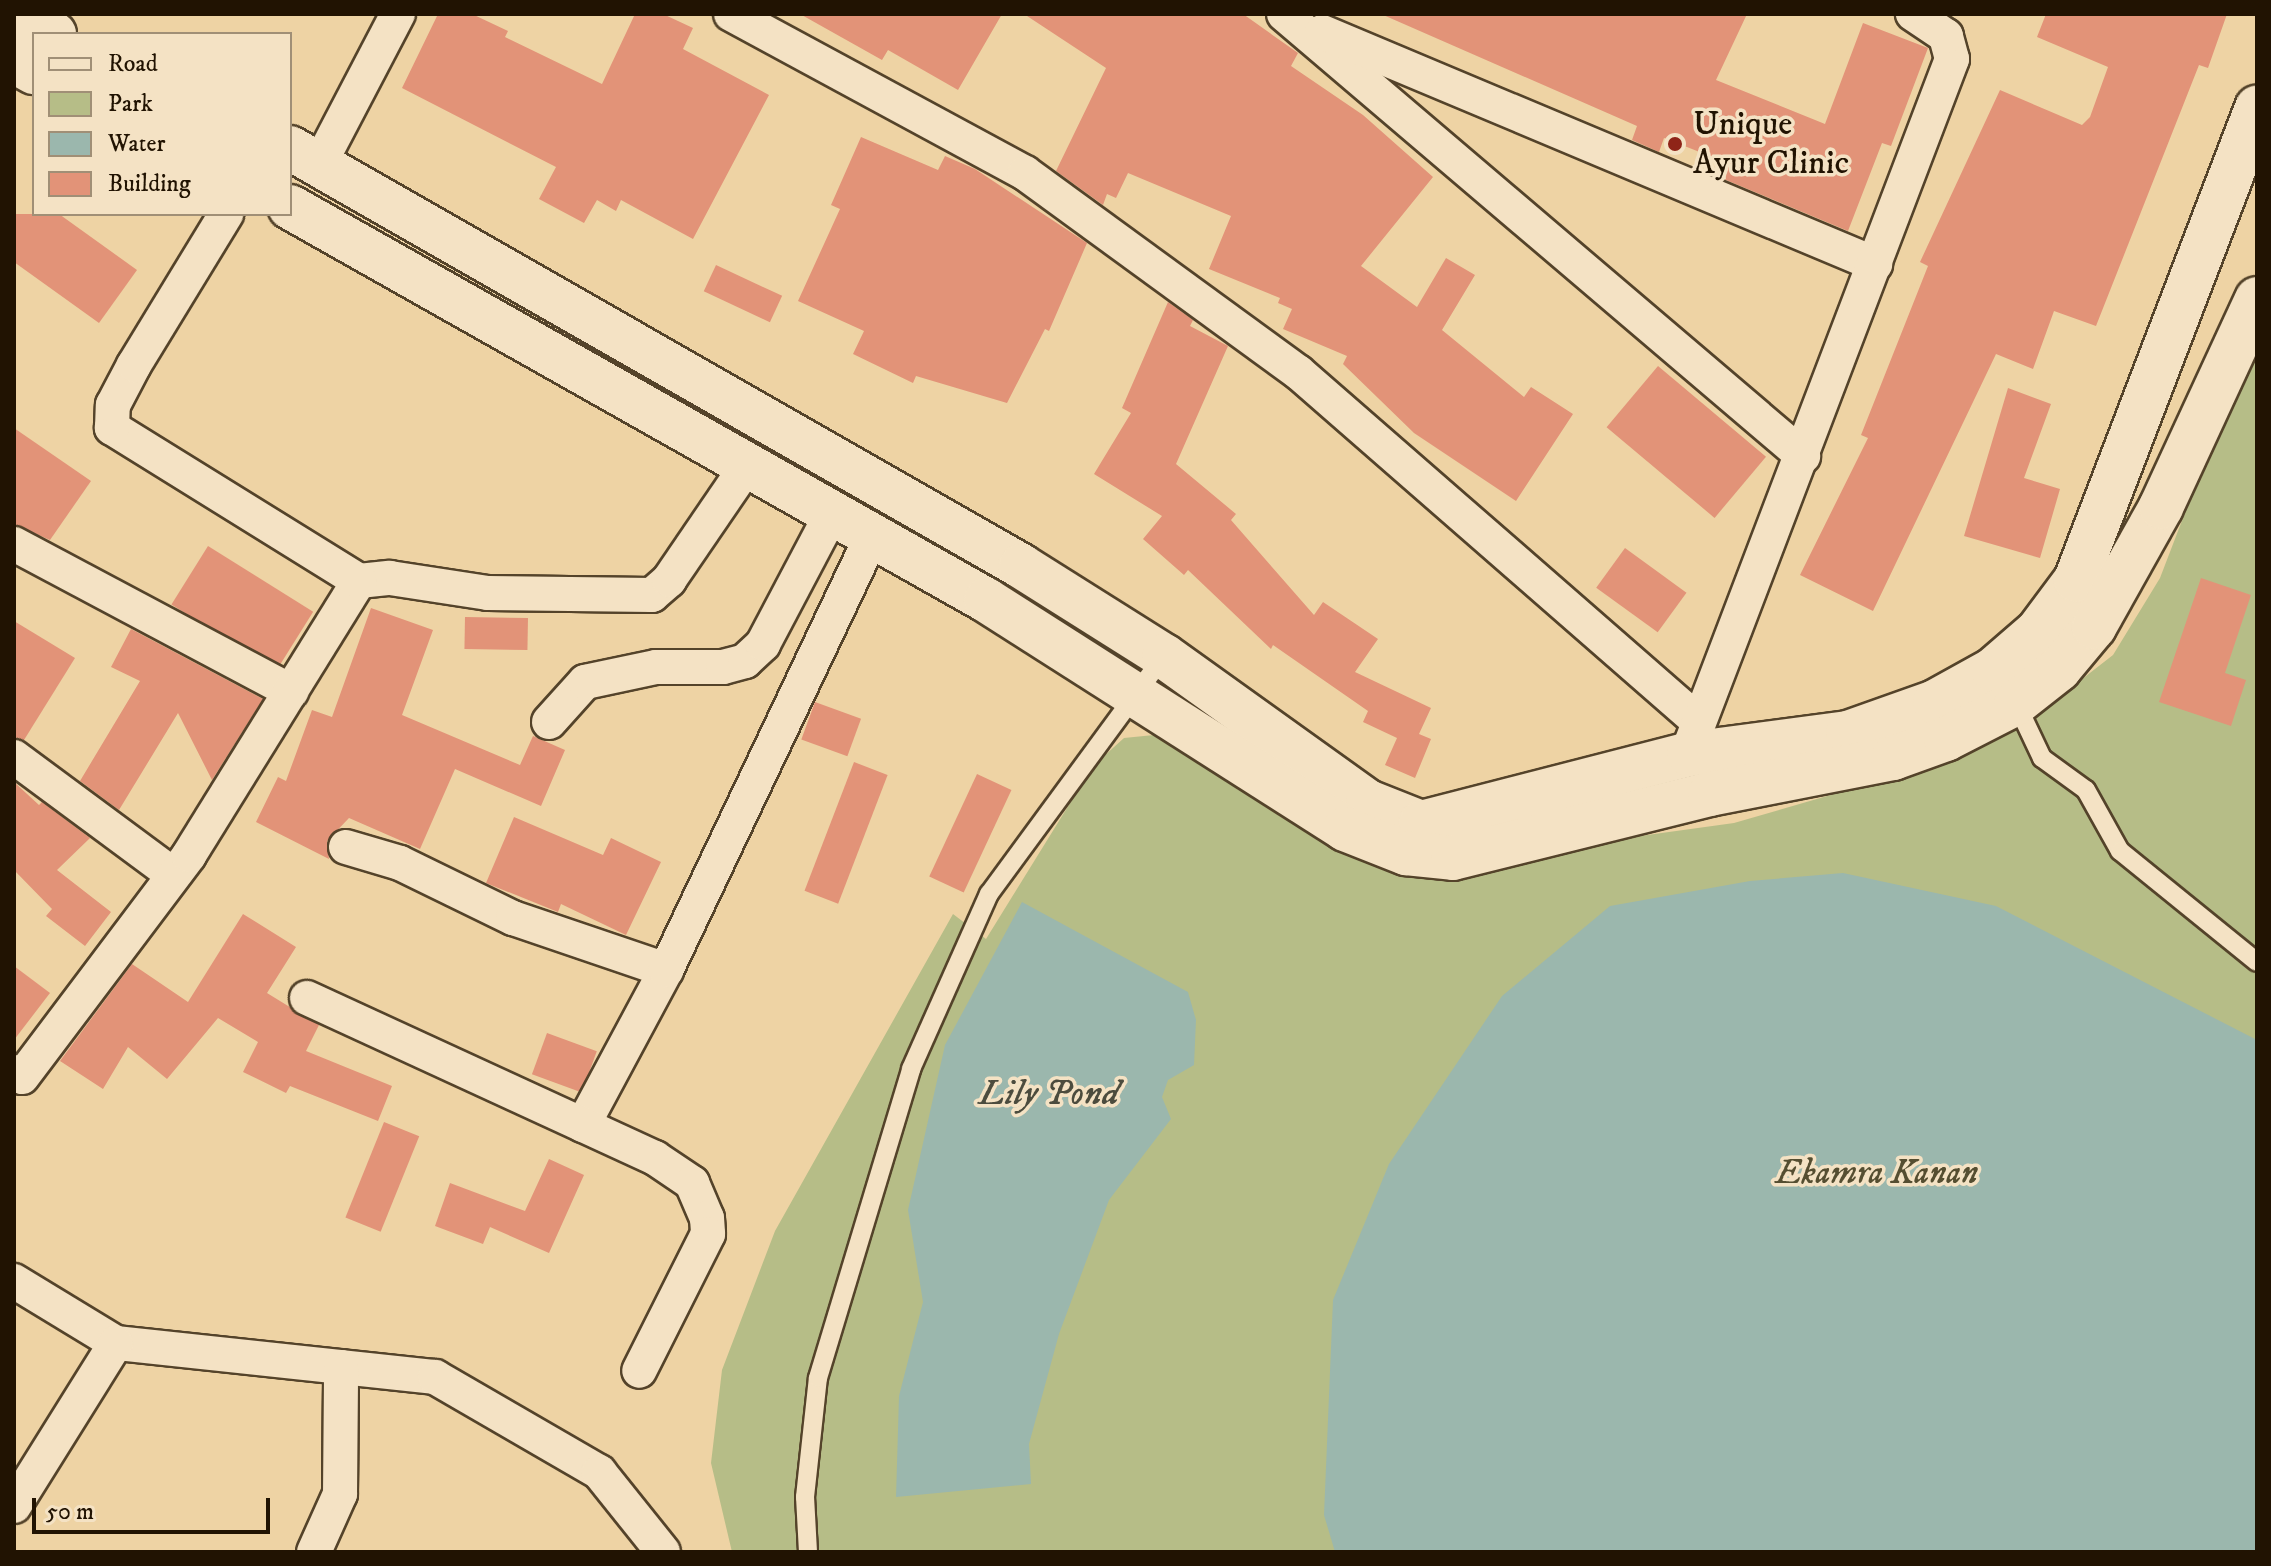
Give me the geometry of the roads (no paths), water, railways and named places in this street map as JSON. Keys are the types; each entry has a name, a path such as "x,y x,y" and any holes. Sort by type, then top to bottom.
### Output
{"street":[{"path":"38,32 72,14"},
{"path":"398,14 306,154 1021,566 1164,656 1368,802 1421,823 1694,737 1848,733 1935,702 1970,683 2038,631 2076,580 2257,108"},
{"path":"731,14 1025,173 1298,372 1694,737"},
{"path":"1694,737 1952,59 1946,36 1913,14"},
{"path":"1288,16 1803,456"},
{"path":"1288,16 1875,264"},
{"path":"292,208 872,536 1134,695 1345,829 1406,853 1453,858 1494,852 1581,823 1893,758 1946,739 2016,703 2059,669 2094,627 2161,507 2257,299"},
{"path":"225,216 134,365 113,405 112,428 359,581 390,578 488,593 652,595 669,580 748,464"},
{"path":"549,722 585,682 656,667 723,667 745,661 763,644 832,513"},
{"path":"583,1125 666,970 872,536"},
{"path":"14,544 291,691"},
{"path":"14,1072 22,1077 171,873 189,855 359,581"},
{"path":"14,757 171,873"},
{"path":"346,847 400,863 513,918 666,970"},
{"path":"307,998 655,1158 692,1183 707,1218 708,1234 639,1371"},
{"path":"14,1281 116,1343 435,1377 599,1472 663,1552"},
{"path":"14,1506 116,1343"},
{"path":"314,1552 340,1494 341,1367"}],"lane":[{"path":"808,1552 805,1497 818,1378 911,1069 989,894 1164,656"},
{"path":"2016,703 2042,758 2086,790 2120,851 2257,962"}],"water":[{"path":"1843,873 1996,906 2257,1040 2257,1552 1335,1552 1324,1515 1333,1300 1389,1164 1502,996 1610,906 1750,881"},
{"name":"Lily Pond","path":"1022,902 1188,992 1196,1020 1194,1065 1168,1080 1162,1097 1171,1119 1109,1200 1059,1334 1029,1444 1031,1484 896,1497 899,1396 923,1302 908,1210 945,1045"}],"place":[{"name":"Unique Ayur Clinic","path":"1675,144"}],"park label":[{"name":"Ekamra Kanan","path":"1877,1174"}]}
